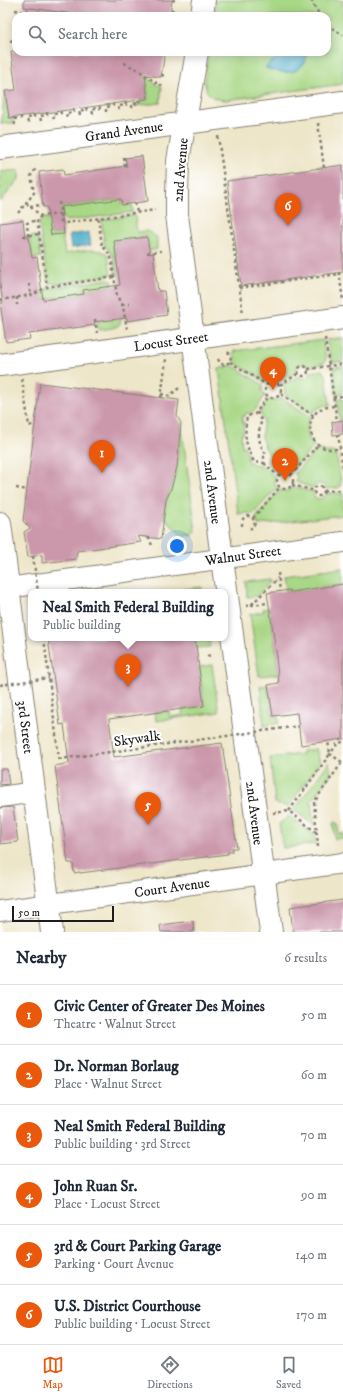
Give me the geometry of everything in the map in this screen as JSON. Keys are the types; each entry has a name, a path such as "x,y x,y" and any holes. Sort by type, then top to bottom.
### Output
{"main road":[{"path":"202,12 204,0"},
{"name":"2nd Avenue","path":"196,56 178,161 176,194 177,215 226,589"},
{"name":"Grand Avenue","path":"0,148 343,102"},
{"name":"Locust Street","path":"0,365 343,318"},
{"name":"3rd Street","path":"0,522 4,589 35,792 52,932"},
{"name":"2nd Avenue","path":"228,604 271,932"}],"street":[{"name":"Walnut Street","path":"4,589 343,542"},
{"path":"0,797 35,792"},
{"name":"Court Avenue","path":"0,911 343,863"}],"path":[{"path":"172,0 177,1"},
{"path":"311,0 318,12"},
{"path":"15,10 27,12 28,7"},
{"path":"171,10 175,11"},
{"path":"331,28 343,35"},
{"path":"124,63 137,69 159,85 165,85"},
{"path":"162,75 166,76"},
{"path":"132,108 132,104 139,103 139,100"},
{"path":"119,110 118,106 126,105 125,102"},
{"path":"106,112 106,107 113,106 112,104"},
{"path":"93,114 92,109 100,108 99,106"},
{"path":"80,116 79,111 87,110 86,107"},
{"path":"67,117 66,113 74,112 73,109"},
{"path":"54,119 53,114 61,113 60,111"},
{"path":"41,121 40,116 47,115 47,112"},
{"path":"28,122 27,118 34,117 34,114"},
{"path":"15,125 14,119 21,118 21,116"},
{"path":"318,121 324,168"},
{"path":"218,135 243,314"},
{"path":"124,157 125,167"},
{"path":"18,213 34,193 31,175 36,169"},
{"path":"59,202 60,214 63,222 155,210"},
{"path":"26,203 41,216"},
{"path":"136,203 137,212"},
{"path":"30,206 43,205"},
{"path":"28,236 27,223 37,220 41,216 60,214"},
{"path":"98,218 102,245 111,257 118,300 122,305 126,329"},
{"path":"37,220 47,287"},
{"path":"22,236 39,234"},
{"path":"147,253 161,251"},
{"path":"37,260 43,259"},
{"path":"239,288 339,273 343,300"},
{"path":"0,300 31,295 47,287 114,277"},
{"path":"29,284 31,295"},
{"path":"16,297 18,305"},
{"path":"122,305 130,304"},
{"path":"95,319 97,333"},
{"path":"325,338 337,421"},
{"path":"224,352 229,353 231,356 230,362"},
{"path":"166,359 161,396 169,396 179,388"},
{"path":"218,360 224,365 230,362"},
{"path":"230,362 267,385"},
{"path":"280,385 299,373 299,368 305,366 308,369 343,364"},
{"path":"299,373 305,376 308,369"},
{"path":"22,379 28,426 35,424"},
{"path":"273,382 280,385 282,389 281,394 274,398 268,396 265,392 267,385 273,382"},
{"path":"281,394 314,416"},
{"path":"268,396 257,412 253,415 247,416 245,437 249,452 254,462 258,461 264,463 278,476"},
{"path":"333,397 343,396"},
{"path":"334,406 320,410 314,416 311,422 310,431 313,440 318,445 327,449 340,449"},
{"path":"257,412 258,417 262,420 258,435 260,445 266,454 264,457 264,463"},
{"path":"338,434 343,469"},
{"path":"291,475 318,445"},
{"path":"278,476 285,473 291,475"},
{"path":"278,476 277,481 280,487 286,489 292,485 293,479 291,475"},
{"path":"292,485 314,491 316,495 319,496 323,494 324,491 343,490"},
{"path":"314,491 320,486 324,491"},
{"path":"253,518 280,487"},
{"path":"16,488 27,490"},
{"path":"242,526 242,521 244,518 248,516 253,518"},
{"path":"250,529 255,524 253,518"},
{"path":"148,537 152,545"},
{"path":"33,556 38,589"},
{"path":"278,573 280,592"},
{"path":"268,603 249,606 278,578"},
{"name":"Skywalk","path":"44,641 59,760 299,726"},
{"path":"207,656 211,655"},
{"path":"0,685 49,678"},
{"path":"318,847 314,802 342,762 330,754 328,741"},
{"path":"289,811 338,743 343,742"},
{"path":"273,813 289,811 317,834"}],"green space":[{"path":"216,0 343,0 343,84 226,100 210,95 206,90 205,83 208,56 331,56 331,12 214,12"},
{"path":"137,70 159,86 162,86 160,103 133,106 140,104 140,100 148,99 146,83 138,84"},
{"path":"5,91 9,117 17,116 17,118 12,118 13,123 1,124"},
{"path":"19,170 19,179 0,202 0,172"},
{"path":"121,199 122,204 131,203 133,212 66,221 63,218 62,207"},
{"path":"135,215 137,232 147,231 157,237 157,249 149,251 147,237 114,241 117,265 122,265 123,273 116,275 113,256 105,246 101,220"},
{"path":"51,217 61,224 50,226 51,235 62,234 65,254 88,250 104,252 108,255 111,275 58,284 49,283 39,224 42,219"},
{"path":"34,236 38,238 41,257 32,258 29,237"},
{"path":"108,279 112,281 113,286 84,290 84,294 37,300 46,289"},
{"path":"120,307 121,319 119,325 112,328 98,329 97,321"},
{"path":"343,338 343,362 332,362 327,340"},
{"path":"323,340 326,359 324,363 309,367 306,364 301,364 297,367 297,372 280,381 273,379 265,382 234,362 234,351"},
{"path":"232,365 263,385 262,391 265,396 253,412 246,413 245,416 243,416 243,434 241,434 242,447 245,446 249,463 251,462 253,465 257,464 263,466 275,477 275,484 277,488 253,514 238,514 219,369"},
{"path":"343,366 343,393 336,394 334,370 336,367"},
{"path":"322,370 326,375 330,405 320,407 312,413 284,394 285,390 283,385 298,376 306,378 310,372"},
{"path":"282,398 311,417 308,424 308,436 314,446 291,472 284,470 278,473 267,462 269,454 263,441 262,434 264,420 260,413 268,400 274,401"},
{"path":"337,399 343,399 343,420 340,421"},
{"path":"181,423 196,532 193,533 193,535 182,536 164,517 166,500 171,489 177,467"},
{"path":"318,448 326,452 336,452 341,482 338,488 326,489 322,484 320,484 313,488 296,482 297,477 295,473"},
{"path":"294,487 313,492 314,497 319,499 326,494 342,493 343,515 258,525 256,517 280,490 288,491"},
{"path":"343,568 343,584 290,592 290,590 286,591 284,576"},
{"path":"270,579 270,582 257,596 247,597 246,582"},
{"path":"202,587 202,589 187,589"},
{"path":"269,608 277,657 278,674 259,676 250,614 263,612 263,609"},
{"path":"195,641 209,641 210,647 196,648"},
{"path":"212,665 219,712 156,721 155,713 169,711 170,717 183,715 182,709 204,706 199,667"},
{"path":"268,685 273,716 278,716 279,723 264,726 260,686"},
{"path":"316,749 320,762 288,807 275,803 270,758 302,754 302,751"},
{"path":"329,762 331,774 311,801 314,826 294,810"},
{"path":"289,816 315,836 316,844 283,848 279,824"},
{"path":"333,823 337,823 339,834 343,833 343,838 335,839"}],"water":[{"path":"283,56 307,56 301,68 296,71 278,72 265,68"},
{"path":"89,232 91,245 71,248 69,235"}],"building":[{"path":"24,0 172,0 170,12 58,12 24,7"},
{"path":"11,52 12,56 164,56 161,77 145,75 148,99 9,118 5,91 16,90"},
{"path":"142,156 148,201 122,205 121,199 61,207 64,234 51,235 47,207 43,207 39,172 63,169 64,175 127,166 125,158"},
{"path":"343,165 343,272 241,286 227,181"},
{"path":"23,220 25,237 29,237 32,258 37,257 43,300 84,294 83,290 120,285 114,241 147,237 150,254 153,253 158,291 164,291 167,315 127,321 127,318 94,322 95,325 29,334 30,339 6,342 0,303 3,303 0,285 0,223"},
{"path":"40,383 179,400 177,416 181,423 177,467 171,489 166,500 161,539 138,536 141,542 77,551 76,559 42,563 42,555 28,557 24,532 30,528 23,521"},
{"path":"343,420 343,434 333,435 332,422"},
{"path":"343,584 343,739 301,745 297,713 273,716 268,685 279,683 277,657 267,593 290,590 290,592"},
{"path":"48,641 195,641 204,706 109,719 114,757 222,743 237,848 232,848 232,852 228,852 228,854 74,873 73,863 68,863 55,766 69,763 64,724 60,725"},
{"path":"0,769 7,769 9,784 0,785"},
{"path":"13,807 18,842 0,844 0,808"},
{"path":"343,900 343,932 293,932 290,907"},
{"path":"193,921 194,932 161,932 160,925"}],"place":[{"name":"U.S. District Courthouse","path":"288,226"},
{"name":"John Ruan Sr.","path":"273,390"},
{"name":"Civic Center of Greater Des Moines","path":"102,473"},
{"name":"Dr. Norman Borlaug","path":"285,481"},
{"name":"Neal Smith Federal Building","path":"128,687"},
{"name":"3rd & Court Parking Garage","path":"148,825"}]}
